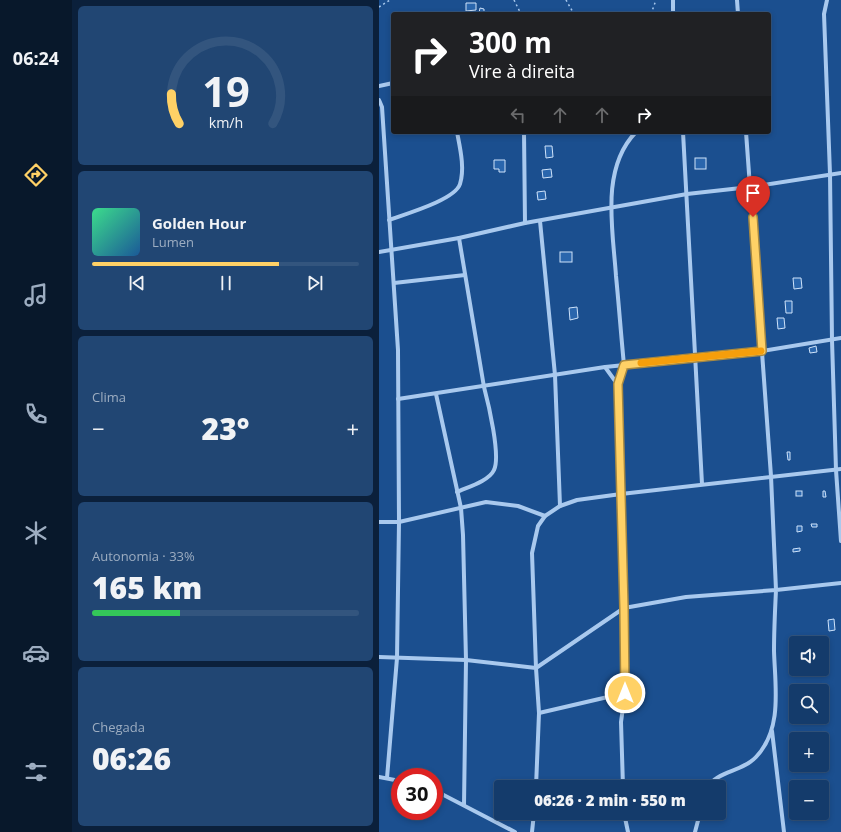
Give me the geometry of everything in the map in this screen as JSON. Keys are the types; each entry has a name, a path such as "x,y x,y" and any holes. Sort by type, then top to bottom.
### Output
{"street":[{"path":"673,0 673,12"},
{"path":"737,0 738,12"},
{"path":"827,0 823,14 831,174 832,340 841,541"},
{"path":"379,86 391,83"},
{"path":"379,100 381,108 398,350 399,522 397,658 387,778"},
{"path":"389,220 448,197 460,186 462,171 457,134"},
{"path":"523,134 525,223"},
{"path":"623,780 621,722 625,693 624,608 618,384 624,365 611,208 616,169 623,150 635,134"},
{"path":"683,134 702,484"},
{"path":"746,134 771,476 776,590 775,704 772,728 777,785 783,809 784,832"},
{"path":"379,252 459,238 525,223 687,194 751,187 841,173"},
{"path":"540,221 555,375 560,506"},
{"path":"457,492 487,478 494,470 496,457 490,409 484,387 459,238"},
{"path":"394,283 465,275"},
{"path":"398,399 484,387 605,367 696,359 762,351 841,338"},
{"path":"605,367 618,384"},
{"path":"436,394 461,508 466,660 464,805"},
{"path":"536,780 539,713 532,553 538,526 545,516 560,506 577,500 771,476 839,470"},
{"path":"379,522 399,522 486,502 498,502 518,506 545,516"},
{"path":"379,656 466,660 536,668 624,608 686,597 841,583"},
{"path":"539,713 625,693"},
{"path":"713,780 719,776 738,770 756,757 767,742 772,728"},
{"path":"379,777 391,779"},
{"path":"443,794 515,832"},
{"path":"533,832 534,820"},
{"path":"625,820 628,832"},
{"path":"695,832 698,820"}],"path":[{"path":"379,7 390,0"},
{"path":"514,0 520,12"},
{"path":"566,0 573,12"},
{"path":"652,12 656,0"}],"building":[{"path":"466,3 476,3 476,10 466,11"},
{"path":"480,8 484,9 484,12 479,12"},
{"path":"545,146 552,146 553,157 546,158"},
{"path":"695,158 706,158 706,169 695,169"},
{"path":"494,160 505,160 505,172 499,172 499,169 494,169"},
{"path":"551,169 552,177 543,178 542,170"},
{"path":"545,191 546,199 538,200 537,192"},
{"path":"560,252 572,252 572,262 560,262"},
{"path":"793,278 801,278 802,288 794,289"},
{"path":"785,301 792,301 792,313 786,313"},
{"path":"577,307 578,318 570,320 569,308"},
{"path":"777,318 784,318 785,328 778,329"},
{"path":"816,346 817,352 810,353 809,348"},
{"path":"787,452 790,452 790,460 788,460"},
{"path":"796,491 802,491 802,496 796,496"},
{"path":"823,491 825,491 826,497 823,497"},
{"path":"811,524 817,524 817,527 812,527"},
{"path":"797,526 802,526 802,531 797,532"},
{"path":"800,548 800,551 793,552 793,549"},
{"path":"834,619 835,630 829,631 828,620"}],"slow traffic":[{"path":"641,363 696,359 761,351"}],"route":[{"path":"625,693 618,384 624,365 696,359 762,351 753,217"}]}
